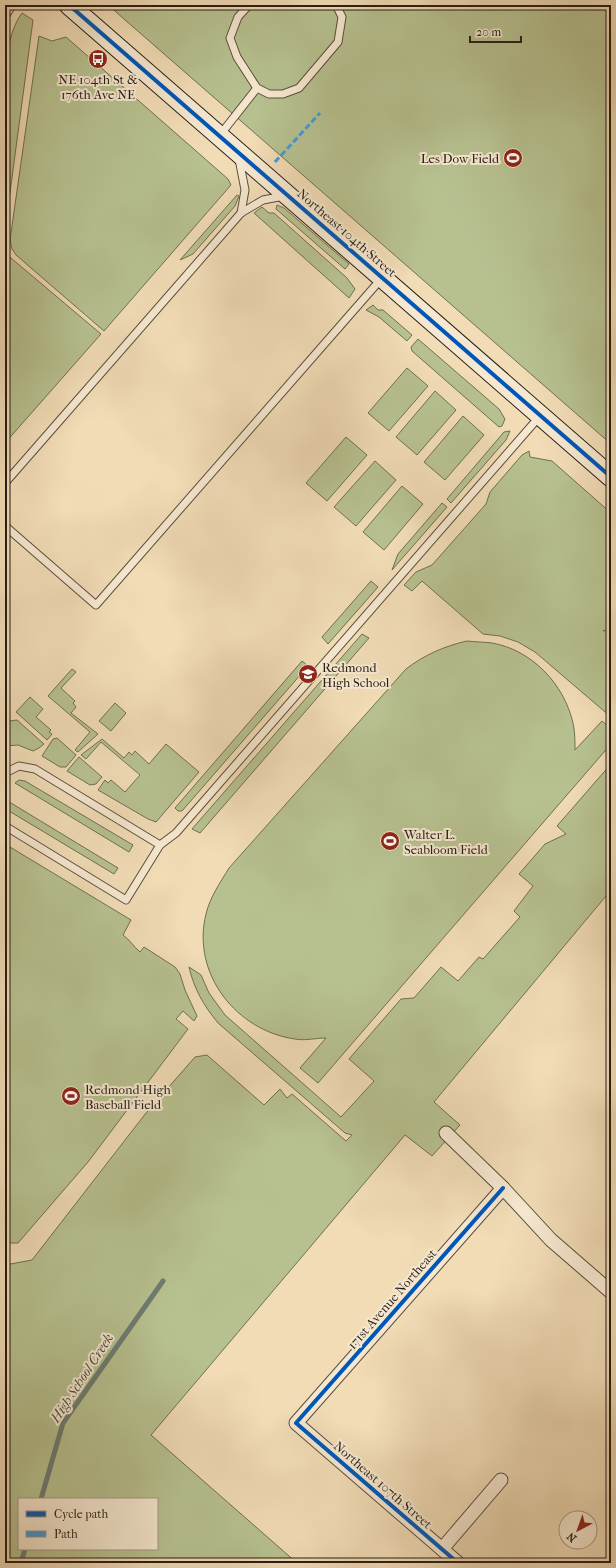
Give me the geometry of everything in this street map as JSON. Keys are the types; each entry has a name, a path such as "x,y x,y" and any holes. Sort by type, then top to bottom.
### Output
{"street":[{"name":"Northeast 104th Street","path":"69,5 611,477"},
{"path":"446,1133 503,1188 551,1240 611,1292"},
{"name":"171st Avenue Northeast","path":"296,1423 503,1188"},
{"name":"Northeast 107th Street","path":"296,1423 458,1563"},
{"path":"442,1550 501,1480"}],"lane":[{"path":"5,17 12,5"},
{"path":"249,5 238,17 230,38 236,57 257,88 269,94 283,94 299,88 338,42 342,17 336,5"},
{"path":"220,135 257,88"},
{"path":"238,151 245,190 242,213"},
{"path":"5,483 242,213 263,200 288,195"},
{"path":"5,526 96,605 382,277"},
{"path":"5,826 126,900 160,845 176,833 540,415"},
{"path":"5,773 20,766 35,769 160,845"}],"green space":[{"path":"108,5 611,5 611,444"},
{"path":"22,13 33,20 5,230 5,75 10,40 15,25"},
{"path":"39,36 52,41 66,37 228,179 231,185 104,331 16,255 12,249 10,240"},
{"path":"237,195 239,196 235,206 193,254 180,260"},
{"path":"277,205 284,208 349,264 345,269 276,209"},
{"path":"262,207 269,213 274,213 347,278 355,289 349,298 254,213"},
{"path":"5,253 101,334 5,443"},
{"path":"373,305 378,310 383,310 412,335 407,341 379,317 366,310"},
{"path":"418,339 499,409 505,419 502,426 499,427 412,351 411,347"},
{"path":"407,368 428,386 389,431 368,413"},
{"path":"435,391 456,410 417,455 396,437"},
{"path":"463,416 484,435 445,480 424,462"},
{"path":"510,431 506,440 451,503 447,499 504,432"},
{"path":"346,437 367,455 327,501 306,483"},
{"path":"529,451 530,457 552,461 611,513 611,638 606,630 611,639 611,717 535,652 518,642 500,636 483,634 422,581 412,591 404,585 416,572 432,565 486,504 490,492 522,455"},
{"path":"375,461 396,480 356,526 334,507"},
{"path":"402,486 423,504 384,550 363,532"},
{"path":"442,503 447,507 392,570 398,554"},
{"path":"371,581 378,587 328,644 322,637"},
{"path":"362,634 369,638 200,833 192,829"},
{"path":"467,641 492,643 507,647 533,661 544,671 554,682 569,709 574,726 575,750 602,721 611,729 611,744 318,1083 300,1068 326,1038 299,1040 274,1034 255,1025 237,1012 223,996 212,978 205,958 203,936 206,914 210,902 229,868 406,669 420,659 435,652"},
{"path":"302,661 308,666 182,811 178,811 175,808"},
{"path":"72,669 76,672 61,688 75,701 73,703 76,707 71,713 98,734 78,752 75,750 90,732 48,696"},
{"path":"30,697 43,709 36,717 51,730 49,732 52,734 47,740 16,712"},
{"path":"115,703 126,713 111,731 99,721"},
{"path":"17,720 44,744 33,751 18,745 5,746 5,725 9,721"},
{"path":"57,738 76,755 66,767 60,767 42,756 53,739"},
{"path":"102,739 124,758 129,752 132,755 135,751 149,764 166,744 199,772 156,822 148,819 98,790 105,780 108,783 111,780 125,792 140,775 101,742 86,759 81,755"},
{"path":"79,757 102,777 96,784 90,785 67,771"},
{"path":"611,764 611,890 434,1102 460,1125 432,1156 405,1135 151,1435 297,1563 5,1563 5,1265 32,1260 146,1113 195,1057 207,1055 264,1105 280,1089 287,1098 292,1094 346,1141 352,1135 345,1133 218,1023 200,997 189,967 201,975 209,993 225,1015 341,1117 374,1081 349,1059 401,999 414,998 441,967 458,981 479,957 483,959 520,917 514,911 533,886 519,874 545,844 566,834 557,826"},
{"path":"19,780 25,781 133,845 129,852 15,783"},
{"path":"6,800 118,868 114,874 9,811 6,806"},
{"name":"Redmond High Baseball Field","path":"5,844 131,920 123,935 140,952 144,947 175,967 180,974 185,990 197,1016 194,1021 183,1011 176,1019 188,1029 88,1162 18,1243 5,1243"}],"waterway":[{"name":"High School Creek","path":"41,1498 63,1423 163,1281"},
{"name":"High School Creek","path":"21,1563 25,1550"}],"marked path":[{"path":"275,162 320,113"}],"cycle path":[{"path":"69,5 611,477"},
{"path":"458,1563 296,1423 503,1188"}],"place":[{"name":"NE 104th St & 176th Ave NE","path":"98,59"},
{"name":"Les Dow Field","path":"513,158"},
{"name":"Redmond High School","path":"308,674"},
{"name":"Walter L. Seabloom Field","path":"390,841"},
{"name":"Redmond High Baseball Field","path":"71,1096"}]}
